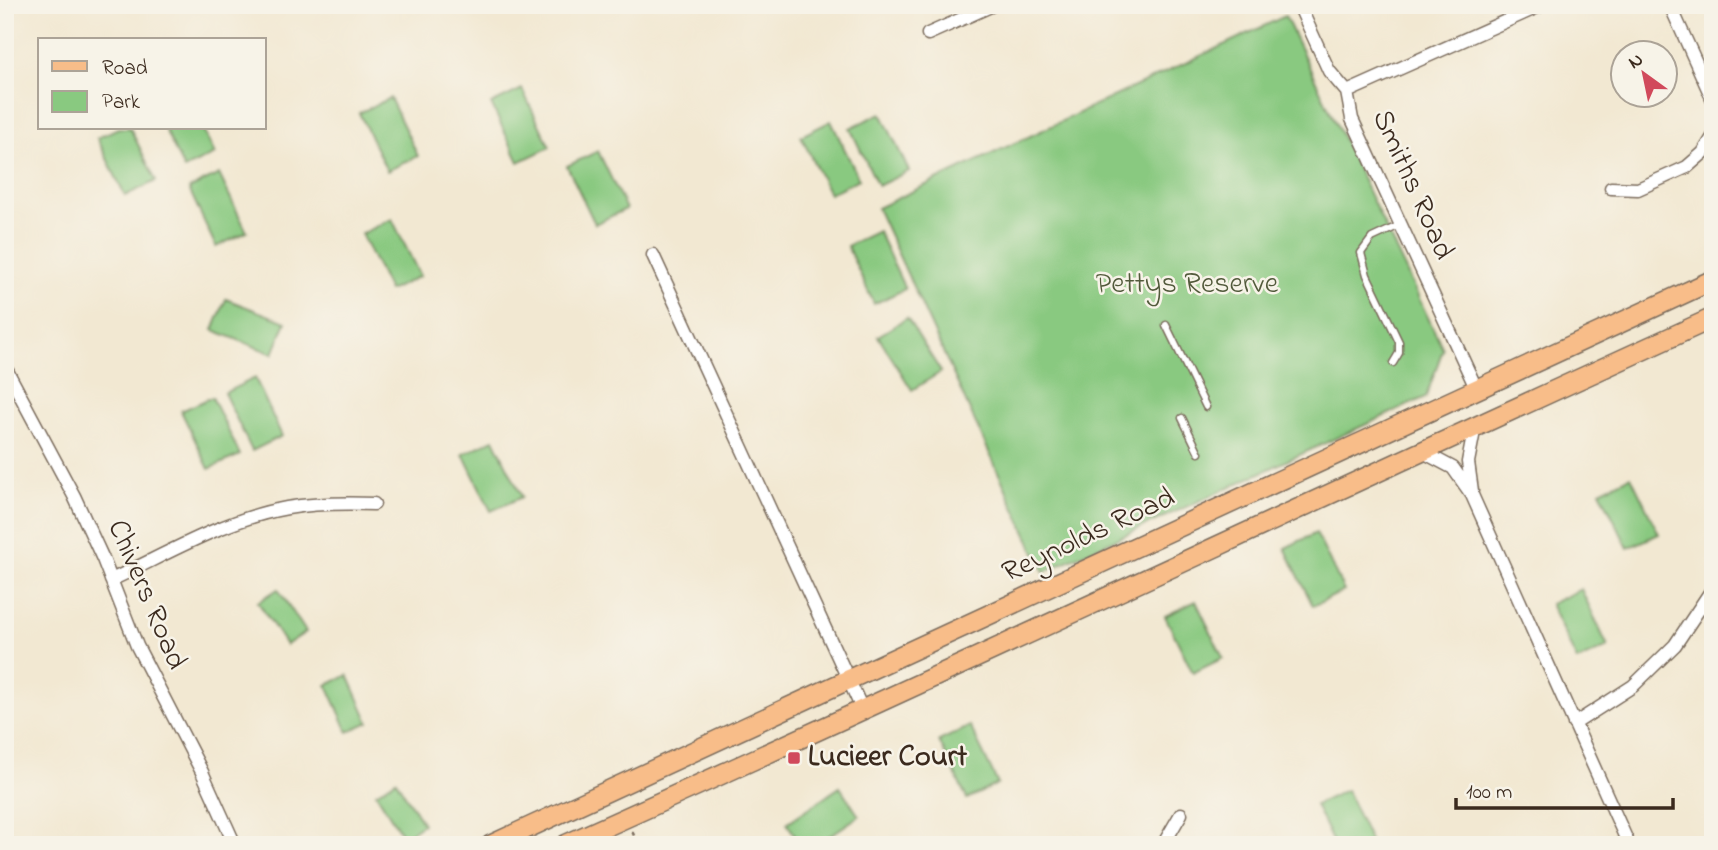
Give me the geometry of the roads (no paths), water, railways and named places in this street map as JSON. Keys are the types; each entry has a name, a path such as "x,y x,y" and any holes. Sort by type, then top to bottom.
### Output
{"main road":[{"name":"Reynolds Road","path":"491,845 848,682 1476,388 1713,281"},
{"path":"565,845 863,711 1483,422 1713,318"},
{"path":"1476,388 1483,422"}],"street":[{"path":"928,34 993,5"},
{"name":"Smiths Road","path":"1299,5 1329,71 1347,92 1352,119 1476,388"},
{"path":"1347,92 1542,5"},
{"path":"1670,5 1713,100"},
{"path":"1611,188 1639,188 1687,166 1703,153 1713,137"},
{"path":"653,255 863,711"},
{"name":"Chivers Road","path":"6,369 68,484 137,646 202,772 235,845"},
{"path":"1472,495 1468,462 1483,422"},
{"path":"1421,451 1453,468 1472,495 1629,845"},
{"path":"111,580 229,525 285,508 333,502 374,504"},
{"path":"1574,724 1633,686 1675,645 1713,588"},
{"path":"1163,845 1181,814"}],"lane":[{"path":"1392,363 1399,354 1399,342 1367,275 1361,253 1372,238 1400,225"},
{"path":"1166,325 1206,407"},
{"path":"1182,418 1199,453"}],"place":[{"name":"Lucieer Court","path":"794,758"}],"park label":[{"name":"Pettys Reserve","path":"1187,285"}]}
